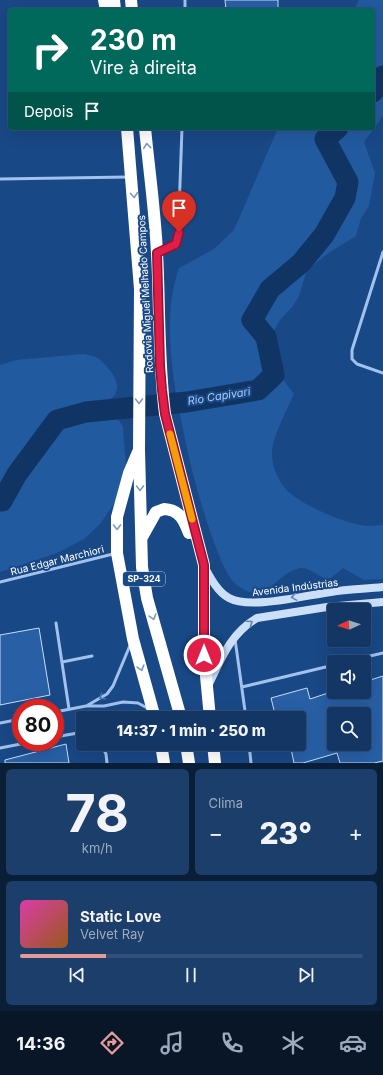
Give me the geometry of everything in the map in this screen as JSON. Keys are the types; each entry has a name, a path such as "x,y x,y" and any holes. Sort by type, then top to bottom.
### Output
{"highway":[{"name":"Rodovia Miguel Melhado Campos","path":"127,130 140,289 139,450 142,567 147,598 178,711"},
{"name":"Rodovia Miguel Melhado Campos","path":"145,130 157,253 160,366 165,414 204,565 204,655 209,711"},
{"path":"139,450 129,473 117,517 117,553 132,639 153,711"},
{"path":"141,539 145,529 156,512 164,509 174,511 183,517 204,565"},
{"path":"162,751 164,763"},
{"path":"187,751 190,763"},
{"path":"214,751 215,763"}],"street":[{"name":"Avenida Indústrias","path":"204,565 218,589 229,598 244,603 259,603 333,591 383,587"},
{"path":"206,690 235,635 247,624 257,618 268,615 327,607 383,602"}],"lane":[{"path":"157,253 172,247 178,239 182,130"},
{"path":"0,179 132,177"},
{"path":"383,252 352,350 352,359 357,364 383,373"},
{"name":"Rua Edgar Marchiori","path":"0,582 117,553"},
{"path":"56,623 69,709"},
{"path":"235,635 245,711"},
{"path":"86,706 107,694 112,686 132,639"},
{"path":"371,656 383,653"},
{"path":"62,662 92,656"},
{"path":"242,687 327,667"},
{"path":"64,710 86,706 104,706 131,702 147,711"},
{"path":"0,723 12,721"},
{"path":"64,735 76,733"},
{"path":"0,748 12,746"},
{"path":"104,751 107,763"},
{"path":"250,751 251,763"}],"shaded area":[{"path":"359,0 383,0 383,116 375,127 375,8 355,8"},
{"path":"277,130 373,130 364,142 375,173 369,206 361,218 356,236 330,252 307,270 299,296 293,306 280,320 272,334 271,348 275,369 294,394 275,437 272,451 272,461 279,480 291,494 300,501 324,513 348,522 368,526 383,525 383,579 364,580 343,568 331,578 325,579 310,570 300,568 291,571 270,587 256,593 247,591 233,581 219,556 198,492 183,430 172,368 170,314 172,294 179,268 214,249 234,230"},
{"path":"84,354 99,359 110,370 116,379 117,389 113,397 88,409 107,411 118,419 123,427 126,467 116,501 100,524 84,539 57,553 0,572 0,365 16,360"}],"building":[{"path":"225,0 278,0 278,8 226,8"},
{"path":"39,628 50,695 30,699 12,699 12,703 0,705 0,635"},
{"path":"383,676 383,761 374,763 340,763 337,753 303,763 294,763 291,751 306,751 306,711 274,711 271,698 307,688 310,699 327,693 327,699 371,699 371,680"},
{"path":"66,744 69,763 5,763 5,760 39,751 64,751 64,745"}],"waterway":[{"name":"Rio Capivari","path":"375,89 383,76"},
{"name":"Rio Capivari","path":"0,501 2,501 17,474 57,420 86,412 187,402 258,390 274,375 266,337 252,320 270,289 301,263 324,235 345,198 348,182 325,139 336,130"}],"slow traffic":[{"path":"170,434 192,519"}],"route":[{"path":"179,232 176,244 157,253 160,366 165,414 204,565 204,655"}]}
